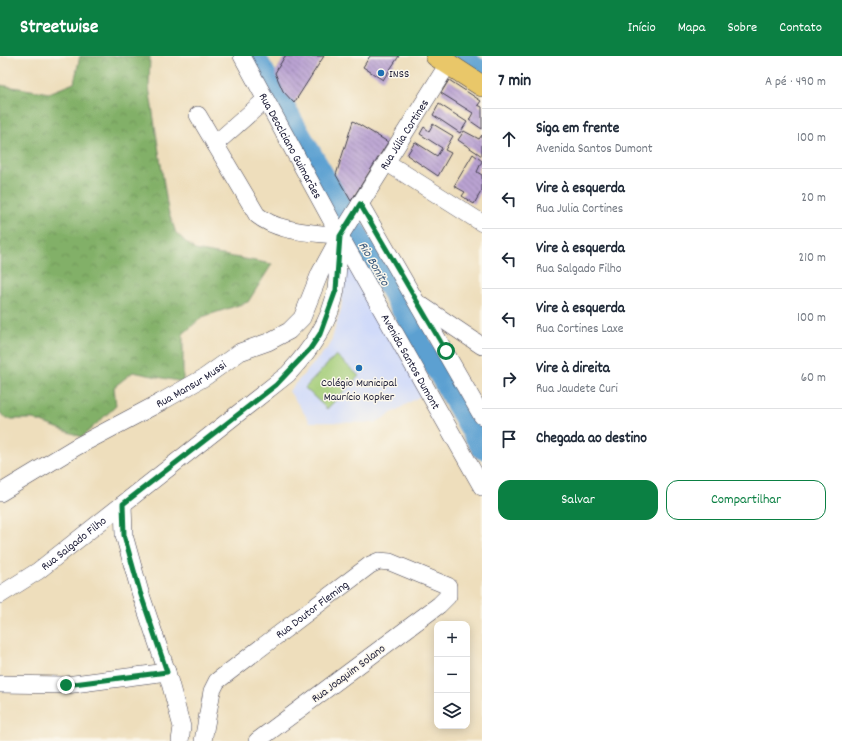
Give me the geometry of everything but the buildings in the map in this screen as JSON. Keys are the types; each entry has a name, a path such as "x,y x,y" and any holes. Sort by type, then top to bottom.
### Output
{"main road":[{"path":"447,59 482,86"}],"street":[{"name":"Rua Deoclciano Guimarães","path":"242,56 340,236"},
{"name":"Rua Júlia Cortines","path":"340,236 447,59"},
{"path":"215,144 266,100"},
{"path":"198,115 257,214 266,222 283,228 340,236"},
{"path":"386,162 482,223"},
{"path":"360,204 418,302 482,416"},
{"name":"Avenida Santos Dumont","path":"340,236 482,487"},
{"name":"Rua Mansur Mussi","path":"0,493 76,447 205,377 240,352 268,342 289,331 302,318 320,273 340,236"},
{"name":"Rua Salgado Filho","path":"0,595 38,571 276,385 310,349 320,334 336,290 340,236"},
{"path":"418,302 482,346"},
{"path":"446,351 444,342 446,336 452,332 460,332"},
{"path":"123,504 124,535 140,592 167,672 181,734 199,741"},
{"name":"Rua Doutor Fleming","path":"204,741 212,691 217,680 370,565 379,561 390,562 440,581 448,586 450,590 448,596 439,605"},
{"name":"Rua Joaquim Solano","path":"257,741 439,605"},
{"path":"0,684 66,685 167,672"}],"shaded area":[{"name":"Colégio Municipal Maurício Kopker","path":"345,270 357,272 422,395 375,423 310,422 289,391 330,345 341,309"}],"green space":[{"path":"80,56 150,56 149,87 168,210 176,233 195,250 272,264 248,302 202,317 183,334 183,382 133,372 114,387 116,406 82,437 33,419 7,419 0,413 0,85 49,93 74,83"},
{"path":"464,56 475,56 482,60 482,71 462,58"},
{"path":"336,355 359,376 327,409 305,388"}],"waterway":[{"name":"Rio Bonito","path":"255,56 482,449"},
{"name":"Rio Bonito","path":"462,58 482,71"}],"place":[{"name":"INSS","path":"381,73"},
{"name":"Colégio Municipal Maurício Kopker","path":"359,368"}],"route":[{"path":"66,685 167,672 140,592 124,535 123,504 276,385 310,349 320,334 336,290 340,236 360,204 446,351"}]}
